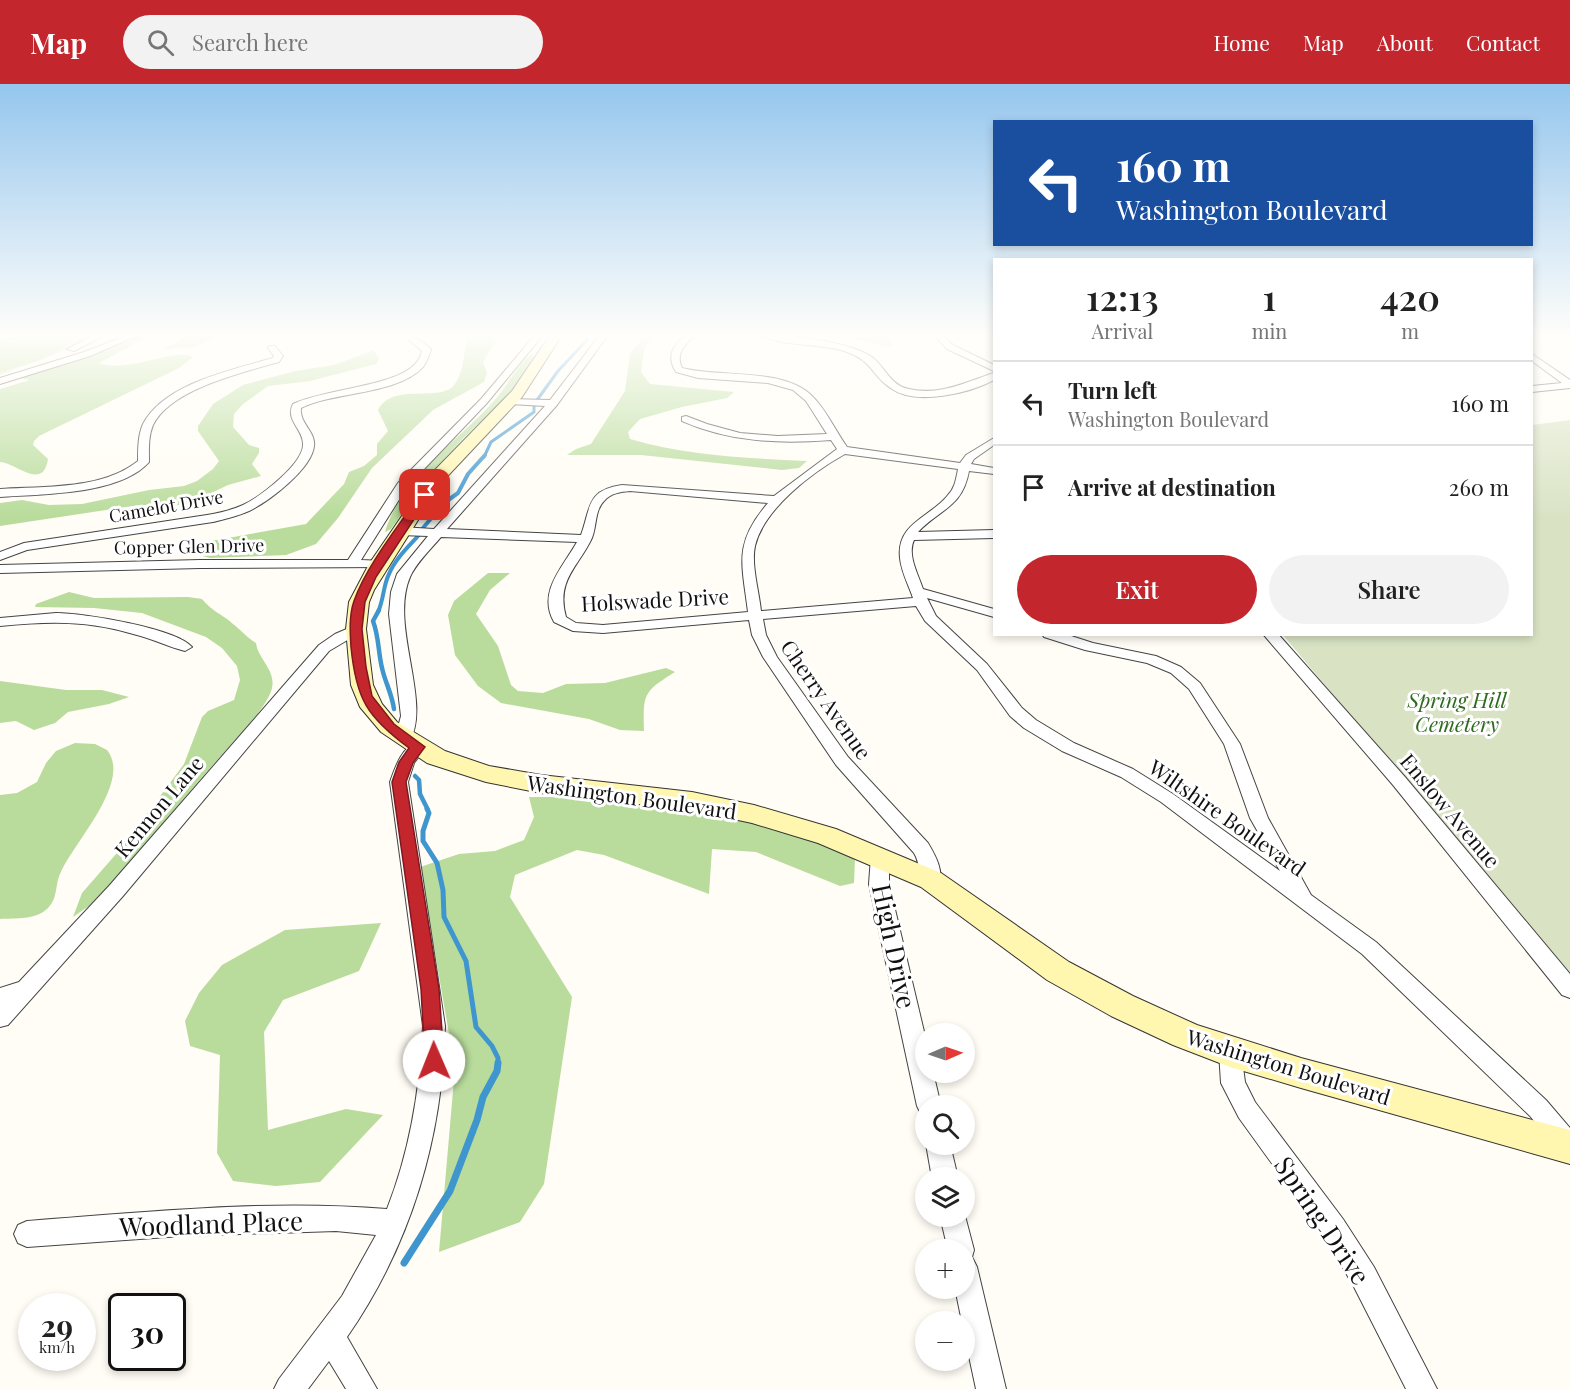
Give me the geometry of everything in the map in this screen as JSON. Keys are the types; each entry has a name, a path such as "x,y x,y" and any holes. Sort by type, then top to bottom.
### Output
{"street":[{"name":"Camelot Drive","path":"0,493 97,483 131,473 144,462 144,439 148,425 166,404 180,396"},
{"name":"Camelot Drive","path":"0,556 24,547 207,519 234,513 253,505 270,493 293,471 308,451 309,441 296,414 297,406 321,396"},
{"path":"352,564 402,485 488,396"},
{"name":"Washington Boulevard","path":"514,396 445,467 400,531 359,602 356,629 359,667 366,696 389,727 410,743 468,769 510,779 682,799 754,814 827,836 931,880 1035,956 1082,985 1153,1021 1230,1052 1570,1147"},
{"path":"289,1389 331,1337 380,1256 394,1223 420,1141 434,1061 430,989 399,782 410,743 409,716 396,614 398,592 408,568 559,396"},
{"path":"807,396 843,450 993,471"},
{"path":"510,401 553,404"},
{"path":"686,419 706,427 760,438 795,439 835,436"},
{"path":"910,536 920,523 952,499 960,486 964,466 975,453 993,442"},
{"name":"Cherry Avenue","path":"843,450 828,459 777,500 762,518 749,545 748,566 755,616 759,635 770,657 852,774 921,848 928,860 931,880"},
{"path":"400,531 586,539 595,504 603,494 615,489 777,500"},
{"path":"910,536 993,534"},
{"name":"Wiltshire Boulevard","path":"910,536 906,544 906,560 921,601 944,633 982,668 1016,712 1030,724 1068,747 1147,784 1369,948 1538,1108 1570,1147"},
{"name":"Holswade Drive","path":"586,539 566,565 559,582 556,612 565,624 580,629 603,629 948,599 993,613"},
{"name":"Copper Glen Drive","path":"0,569 200,564 379,564"},
{"name":"Holswade Drive","path":"921,601 948,599"},
{"path":"0,622 55,617 76,618 144,632 185,647"},
{"name":"Kennon Lane","path":"0,1018 116,891 324,648 356,629"},
{"path":"1054,636 1090,647 1151,659 1176,670 1195,686 1232,744 1259,818 1306,900"},
{"name":"Enslow Avenue","path":"1272,636 1399,781 1570,990"},
{"name":"High Drive","path":"880,857 879,884 927,1095"},
{"path":"0,997 24,990"},
{"name":"Spring Drive","path":"1230,1052 1233,1083 1247,1110 1334,1228 1364,1277 1422,1389"},
{"name":"Woodland Place","path":"27,1234 148,1225 336,1218 394,1223"},
{"path":"971,1299 991,1389"},
{"path":"331,1337 362,1389"}],"green space":[{"path":"0,396 122,396 39,436 33,445 48,459 45,469 40,473 28,473 0,462"},
{"path":"226,396 254,396 234,414 233,427 249,445 259,448 259,453 252,464 261,476 228,485 186,505 139,505 0,526 0,503 22,500 49,505 82,504 149,490 184,486 197,481 213,469 219,461 198,431 198,426 213,404"},
{"path":"459,396 433,410 372,468 338,518 316,544 286,555 210,558 195,554 193,549 211,541 306,524 344,484 349,472 364,466 377,455 377,444 388,431 378,410 385,401 394,397"},
{"path":"498,396 506,396 448,455 391,529 385,532 393,511 405,492 434,458"},
{"path":"622,396 729,396 640,419 628,432 630,439 696,453 807,461 799,468 782,470 641,455 567,455 591,444"},
{"name":"Spring Hill Cemetery","path":"1570,420 1570,978 1284,636 1533,636 1533,425"},
{"path":"488,573 510,573 490,590 476,614 498,646 511,685 518,691 543,693 566,684 605,683 666,668 675,672 657,684 647,695 644,709 644,731 620,730 589,719 501,703 478,686 455,655 448,615 454,601"},
{"path":"69,592 94,598 188,597 202,599 256,643 273,682 264,705 249,724 113,883 96,901 73,917 82,893 123,846 184,764 202,717 208,711 234,700 240,680 237,666 222,648 206,637 142,613 94,608 35,607 36,604"},
{"path":"0,681 66,690 102,690 129,697 109,704 68,712 55,723 34,730 16,721 0,723"},
{"path":"75,743 95,744 107,750 113,763 112,779 107,795 58,878 55,896 48,908 38,915 0,919 0,795 17,793 37,782 46,763 56,751"},
{"path":"529,797 625,797 759,817 855,858 854,883 840,886 756,852 712,849 709,894 604,855 577,850 515,875 510,897 572,997 544,1184 520,1222 439,1252 455,1068 420,867 459,854 495,851 524,840 534,817"},
{"path":"381,923 359,971 283,1000 264,1032 268,1130 346,1109 383,1115 320,1182 276,1186 233,1181 217,1153 220,1055 190,1046 185,1021 199,993 222,965 285,930"}],"waterway":[{"path":"537,400 540,396"},
{"path":"485,455 491,442 534,412 534,405"},
{"path":"423,528 444,503 458,493 468,474 485,455"},
{"path":"378,612 386,583 395,563 419,535"},
{"path":"378,612 373,621 382,668 394,709"},
{"path":"415,776 419,780 420,794 428,810"},
{"path":"427,809 429,813 423,831 423,841 437,863 443,890 444,917 466,961 476,1027 492,1046 498,1063"},
{"path":"404,1263 450,1191 477,1120 483,1097 497,1071 498,1063"}],"route":[{"path":"425,495 370,577 359,602 356,629 359,667 366,696 389,727 418,747 406,762 399,782 430,989 434,1026 434,1061"}]}
